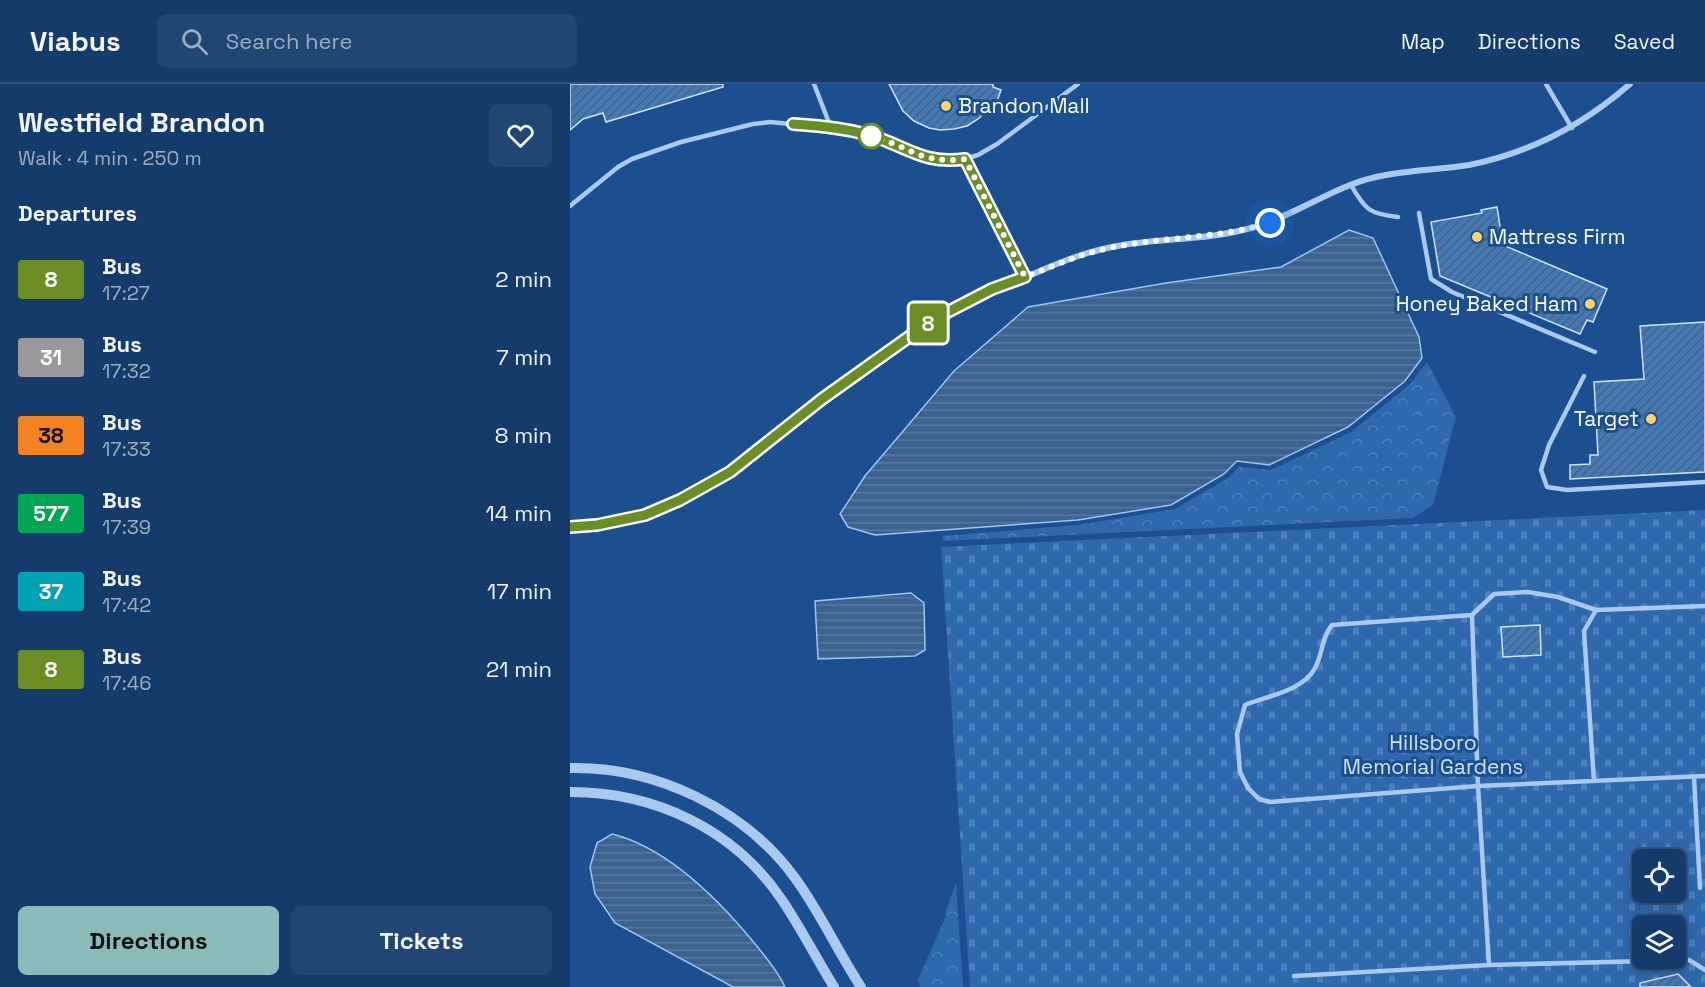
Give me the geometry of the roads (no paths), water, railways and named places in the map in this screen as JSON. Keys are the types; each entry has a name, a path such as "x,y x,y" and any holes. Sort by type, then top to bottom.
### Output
{"street":[{"path":"570,527 597,525 645,515 680,500 730,472 822,399 934,319 992,289 1070,258 1113,247 1247,230 1280,219 1351,185 1376,177 1467,165 1506,157 1572,128 1611,101 1630,84"},
{"path":"570,768 623,772 661,783 704,801 745,827 770,849 795,878 861,987"},
{"path":"570,792 610,794 650,803 686,817 720,837 750,862 774,889 834,987"}],"lane":[{"path":"814,84 831,128"},
{"path":"570,206 618,167 632,159 681,142 753,124 770,122 831,128 879,138 921,157 954,161 965,159 978,155 997,144 1078,84"},
{"path":"1546,84 1572,128"},
{"path":"965,159 1025,277"},
{"path":"1351,185 1360,201 1377,215 1398,217"},
{"path":"1419,213 1431,279 1452,292 1595,352"},
{"path":"1584,376 1549,445 1541,470 1546,486 1567,490 1705,482"},
{"path":"1705,606 1596,610 1558,597 1528,592 1494,594 1472,615 1332,625 1324,634 1315,670 1302,682 1245,705 1237,734 1240,772 1248,788 1258,799 1270,802 1478,786 1705,776"},
{"path":"1594,781 1584,631 1596,610"},
{"path":"1472,615 1478,786 1489,965"},
{"path":"1694,777 1700,888"},
{"path":"1294,976 1489,965 1689,960 1705,970"}],"place":[{"name":"Brandon Mall","path":"946,106"},
{"name":"Mattress Firm","path":"1477,237"},
{"name":"Honey Baked Ham","path":"1590,304"},
{"name":"Target","path":"1651,419"}],"park label":[{"name":"Hillsboro Memorial Gardens","path":"1433,755"}]}
